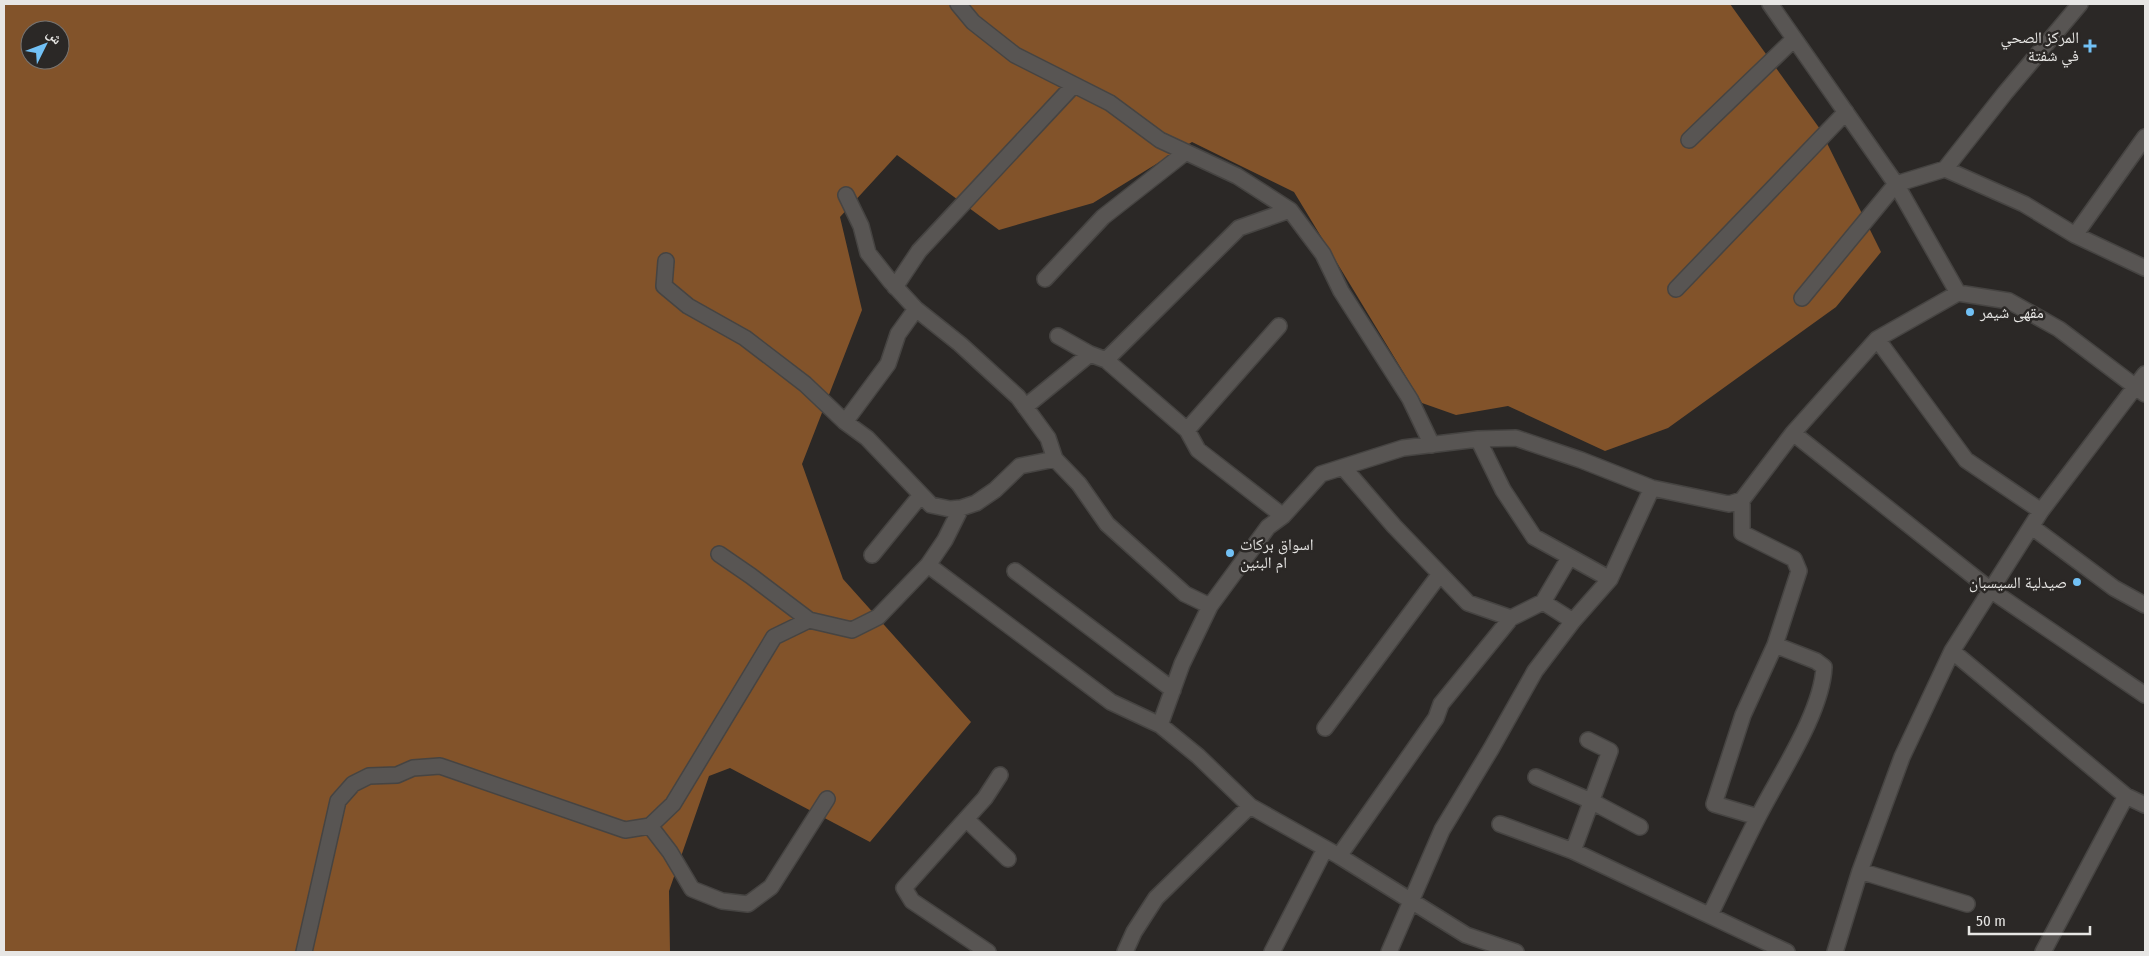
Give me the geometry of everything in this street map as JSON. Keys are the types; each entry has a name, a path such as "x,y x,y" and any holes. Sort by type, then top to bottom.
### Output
{"street":[{"path":"958,4 973,22 1015,55 1073,86 1110,103 1160,140 1237,176 1290,210 1323,254 1341,291 1410,399 1432,445"},
{"path":"1770,4 1896,184 1958,293"},
{"path":"1802,298 1896,184 1945,169 2005,93 2080,4"},
{"path":"1689,140 1794,39"},
{"path":"896,287 919,251 1073,86"},
{"path":"1676,289 1846,112"},
{"path":"2075,235 2145,137"},
{"path":"1045,279 1103,217 1186,152"},
{"path":"1945,169 2024,204 2075,235 2145,268"},
{"path":"846,195 861,226 868,253 896,287 916,309 960,344 1018,397 1048,438 1055,459 1079,484 1107,524 1185,594 1210,606"},
{"path":"1106,360 1239,228 1290,210"},
{"path":"666,261 664,286 688,306 745,338 805,384 846,422 867,438 930,505 950,509 976,503 995,490 1020,466 1055,459"},
{"path":"1160,725 1182,664 1210,606 1268,527 1283,516 1321,474 1403,448 1478,439 1516,438 1581,460 1652,488 1729,504 1742,500 1793,433 1876,339 1958,293 2009,301 2059,329 2142,385 2041,511 1992,591 1952,651 1902,757 1860,870 1835,952"},
{"path":"846,422 888,364 898,334 916,309"},
{"path":"1187,430 1279,326"},
{"path":"1058,336 1090,354 1106,360 1187,430 1198,450 1283,516"},
{"path":"1876,339 1966,460 2041,511"},
{"path":"1026,407 1090,354"},
{"path":"1793,433 1992,591 2145,695"},
{"path":"1478,439 1504,490 1534,537 1610,579"},
{"path":"1343,468 1394,526 1468,603 1511,618"},
{"path":"1389,952 1442,830 1491,750 1535,671 1573,621 1610,579 1652,488"},
{"path":"872,555 921,495"},
{"path":"1742,500 1742,534 1794,560 1799,571 1775,645 1743,715 1714,804 1758,817"},
{"path":"718,554 751,576 809,620 852,630 878,617 928,565 945,540 961,508"},
{"path":"2032,527 2114,588 2145,606"},
{"path":"1272,952 1332,853 1436,718 1441,704 1511,618 1543,602 1569,558"},
{"path":"928,565 1111,702 1160,725 1198,756 1250,806 1412,900 1466,934 1496,949 1516,952"},
{"path":"1015,571 1172,690"},
{"path":"1324,728 1440,574"},
{"path":"1543,602 1573,621"},
{"path":"304,952 338,801 353,784 369,776 397,775 413,768 440,766 625,830 650,826 674,804 774,636 809,620"},
{"path":"1710,915 1805,727 1823,684 1824,666 1775,645"},
{"path":"1952,651 2126,796 2145,805"},
{"path":"1573,851 1610,752 1588,740"},
{"path":"988,952 912,901 904,888 985,798 1000,775"},
{"path":"1536,777 1592,801 1640,827"},
{"path":"2043,952 2126,796"},
{"path":"650,826 670,852 692,889 722,901 748,904 771,887 827,799"},
{"path":"1125,952 1134,932 1156,898 1250,806"},
{"path":"966,818 1008,859"},
{"path":"1500,824 1573,851 1787,952"},
{"path":"1860,870 1967,904"}],"shaded area":[{"path":"4,4 1730,4 1820,129 1881,252 1836,307 1668,428 1605,451 1508,406 1456,415 1422,403 1294,192 1192,142 1093,203 999,230 897,155 840,217 862,310 802,464 843,579 971,722 870,842 730,768 709,776 669,891 670,952 4,952"}],"place":[{"name":"المركز الصحي في شفتة","path":"2090,46"},
{"name":"مقهى شيمر","path":"1970,312"},
{"name":"اسواق بركات ام البنين","path":"1230,553"},
{"name":"صيدلية السيسبان","path":"2077,582"}]}
